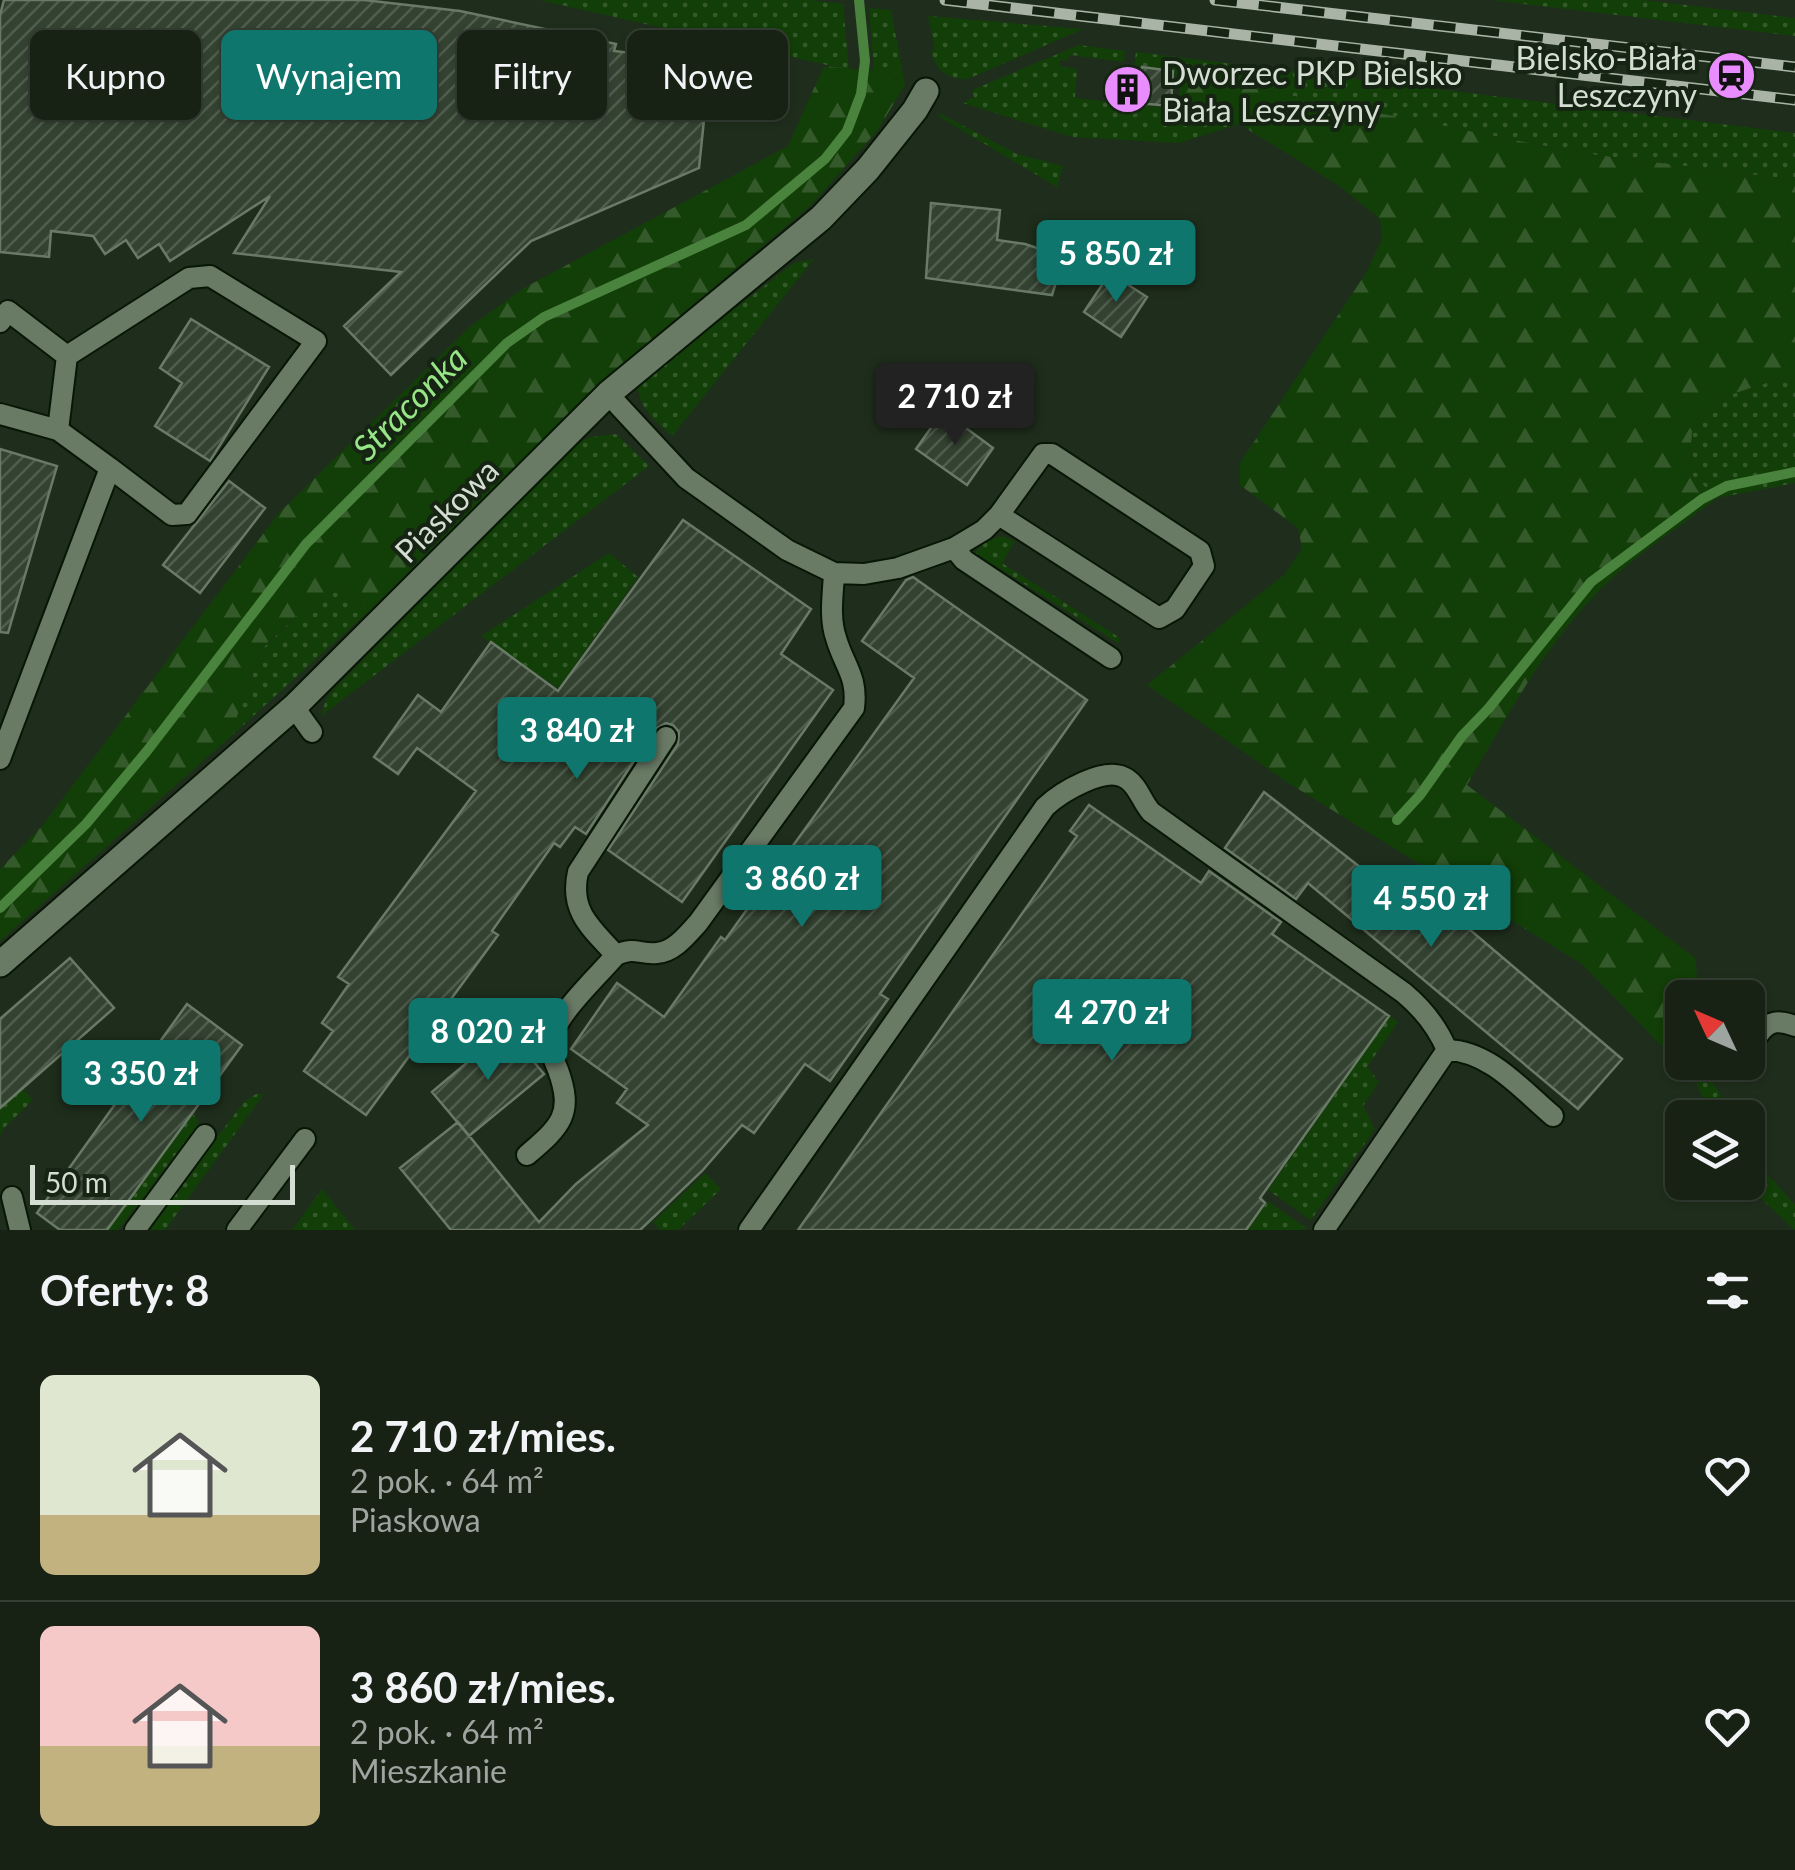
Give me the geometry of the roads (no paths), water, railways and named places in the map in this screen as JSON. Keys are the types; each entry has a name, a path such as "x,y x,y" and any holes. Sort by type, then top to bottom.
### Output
{"street":[{"name":"Piaskowa","path":"0,964 294,707 608,394 821,218 868,169 926,91"}],"lane":[{"path":"0,414 58,430 172,516 187,514 316,341 210,276 189,278 68,356 58,430"},
{"path":"0,322 8,312 68,356"},
{"path":"608,394 686,478 786,550 834,573 864,574 898,568 954,548 999,516 1043,454 1052,454 1200,551 1204,566 1175,609 1159,618 999,516"},
{"path":"0,759 110,468"},
{"path":"954,548 964,560 1111,658"},
{"path":"527,1154 550,1136 564,1115 568,1096 550,1045 555,1026 616,954 630,948 658,954 686,935 854,708 856,687 836,642 831,620 834,573"},
{"path":"294,707 312,732"},
{"path":"616,954 584,920 574,892 578,872 666,737"},
{"path":"749,1230 1045,807 1073,785 1111,776 1128,780 1151,812 1404,993 1433,1023 1447,1050"},
{"path":"1765,1026 1775,1021 1795,1026"},
{"path":"1447,1050 1460,1050 1489,1062 1553,1116"},
{"path":"1324,1230 1447,1050"},
{"path":"135,1230 205,1134"},
{"path":"237,1230 305,1139"},
{"path":"12,1197 20,1230"}],"waterway":[{"name":"Straconka","path":"0,908 86,824 306,544 507,343 544,317 746,225 825,159 847,131 861,94 865,61 859,0"},
{"path":"1397,820 1591,582 1702,499 1727,486 1795,472"}],"railway":[{"path":"945,0 1795,100"},
{"path":"1215,0 1795,67"}],"place":[{"name":"Bielsko-Biała Leszczyny","path":"1732,75"},
{"name":"Dworzec PKP Bielsko Biała Leszczyny","path":"1127,90"}]}
